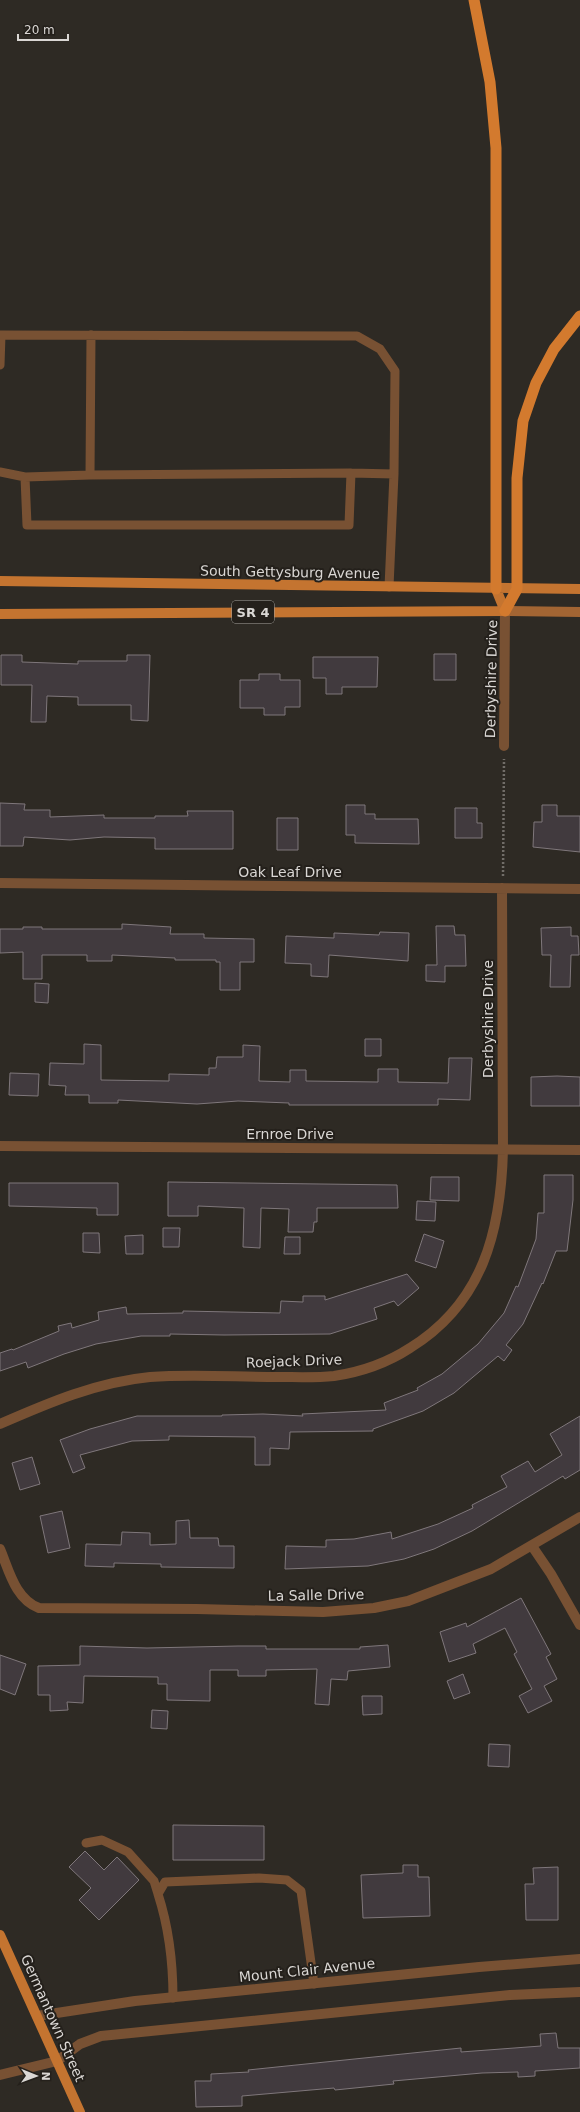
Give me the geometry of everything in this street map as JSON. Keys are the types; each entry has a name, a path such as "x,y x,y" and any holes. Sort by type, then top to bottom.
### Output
{"highway":[{"path":"474,0 490,82 496,148 496,589"},
{"path":"505,611 517,589 517,478 523,421 536,383 554,349 580,316"}],"main road":[{"name":"South Gettysburg Avenue","path":"0,581 580,589"},
{"name":"Derbyshire Drive","path":"496,589 505,611"},
{"path":"505,611 580,612"},
{"name":"SR 4","path":"0,614 505,611"},
{"name":"Germantown Street","path":"0,1935 80,2112"}],"street":[{"name":"Derbyshire Drive","path":"504,746 505,611"},
{"name":"Oak Leaf Drive","path":"0,883 580,889"},
{"name":"Derbyshire Drive","path":"502,888 503,1150"},
{"name":"Ernroe Drive","path":"0,1146 580,1150"},
{"name":"Roejack Drive","path":"0,1424 88,1389 129,1380 181,1377 333,1376 366,1369 398,1356 420,1342 445,1321 457,1308 483,1266 493,1237 500,1192 503,1150"},
{"name":"La Salle Drive","path":"0,1549 17,1590 26,1601 32,1606 50,1610 197,1608 323,1612 374,1608 408,1601 451,1586 490,1569 580,1517"},
{"path":"532,1546 551,1574 580,1625"},
{"name":"Mount Clair Avenue","path":"37,2016 72,2010 174,1998 479,1967 580,1959"},
{"path":"0,2075 57,2061 80,2044 101,2036 502,1996 580,1992"}],"lane":[{"path":"0,365 1,335 357,336 380,349 395,372 394,474 389,587"},
{"path":"90,475 91,335"},
{"path":"0,472 25,477 90,475 394,474"},
{"path":"25,477 27,525 349,525 351,473"},
{"path":"86,1843 102,1840 128,1852 154,1881 166,1919 173,1967 174,1998"},
{"path":"158,1894 165,1882 259,1878 287,1880 301,1891 314,1984"}],"path":[{"path":"502,888 504,746"}],"building":[{"path":"434,654 456,654 456,680 434,680"},
{"path":"1,655 22,655 22,662 78,664 78,661 127,661 127,655 150,655 148,721 131,720 131,705 78,705 78,697 47,696 46,722 31,722 32,685 1,685"},
{"path":"313,657 378,657 377,687 342,687 342,694 326,694 326,678 313,678"},
{"path":"259,674 280,674 280,680 300,680 300,707 285,707 285,715 264,715 264,708 240,708 240,680 259,680"},
{"path":"0,803 25,804 24,810 50,810 50,817 104,815 104,818 155,818 155,816 188,816 187,811 233,811 233,849 155,849 155,838 104,837 70,840 24,837 23,846 0,846"},
{"path":"346,805 365,805 365,814 375,814 375,819 418,819 419,844 355,843 355,835 346,835"},
{"path":"542,805 557,805 557,816 580,816 580,852 533,847 534,822 542,822"},
{"path":"455,808 477,808 477,823 482,823 482,838 455,838"},
{"path":"277,818 298,818 298,850 277,850"},
{"path":"122,924 171,927 170,934 204,934 204,938 254,939 254,962 240,962 240,990 220,990 220,962 216,962 216,960 175,960 175,958 112,955 112,961 87,961 87,955 42,955 42,979 23,979 23,952 0,953 0,929 42,927 42,929 122,929"},
{"path":"436,926 454,926 455,935 465,935 466,966 445,966 445,982 426,981 426,965 437,965"},
{"path":"571,927 571,936 578,936 579,955 571,955 570,987 550,987 551,955 542,955 541,928"},
{"path":"380,932 409,933 408,961 329,955 328,977 311,976 311,964 285,963 286,936 334,938 334,933 379,935"},
{"path":"35,983 49,984 48,1003 35,1002"},
{"path":"365,1039 381,1039 381,1056 365,1056"},
{"path":"84,1044 101,1045 101,1080 169,1081 169,1074 209,1075 209,1068 216,1068 217,1057 243,1057 243,1045 260,1046 259,1081 290,1082 290,1070 306,1070 306,1081 378,1082 378,1069 398,1069 398,1082 448,1083 449,1058 472,1058 470,1100 438,1099 438,1105 289,1105 289,1103 238,1101 197,1104 118,1100 118,1103 89,1103 89,1095 65,1095 66,1086 49,1085 50,1063 84,1064"},
{"path":"10,1073 39,1074 38,1096 9,1095"},
{"path":"531,1077 580,1077 580,1106 531,1106"},
{"path":"544,1175 573,1175 573,1200 567,1251 556,1251 543,1284 542,1283 523,1324 506,1345 512,1350 504,1361 498,1356 454,1393 423,1411 373,1429 373,1431 290,1432 289,1449 270,1448 270,1465 255,1465 255,1437 169,1436 169,1440 132,1441 80,1455 85,1468 73,1473 60,1440 90,1429 137,1416 222,1416 263,1414 303,1416 302,1414 386,1410 384,1403 418,1390 417,1388 442,1374 478,1344 504,1313 516,1286 518,1287 536,1239 538,1213 544,1213"},
{"path":"431,1177 459,1177 459,1201 430,1200"},
{"path":"168,1182 397,1185 398,1208 317,1208 317,1222 314,1222 313,1232 288,1232 289,1209 261,1208 260,1248 243,1247 244,1208 198,1206 198,1216 168,1216"},
{"path":"9,1183 118,1183 118,1215 97,1215 97,1208 9,1206"},
{"path":"417,1201 436,1202 435,1221 416,1220"},
{"path":"163,1228 180,1228 179,1247 163,1247"},
{"path":"83,1233 99,1233 100,1253 83,1252"},
{"path":"424,1234 444,1241 436,1268 415,1261"},
{"path":"143,1235 143,1254 126,1254 125,1236"},
{"path":"285,1237 300,1237 300,1254 284,1254"},
{"path":"407,1274 419,1288 398,1306 394,1301 374,1308 377,1319 330,1334 170,1334 170,1336 141,1336 96,1344 64,1354 28,1368 26,1362 0,1371 0,1353 13,1350 59,1331 58,1326 71,1323 72,1328 99,1320 98,1312 126,1307 127,1314 183,1313 183,1311 280,1313 281,1301 303,1302 303,1296 325,1296 325,1300"},
{"path":"580,1416 580,1470 565,1479 563,1476 472,1531 434,1549 404,1559 368,1566 285,1569 286,1546 326,1547 326,1540 354,1539 391,1532 392,1539 438,1524 473,1508 472,1505 507,1487 501,1476 528,1461 535,1472 562,1455 550,1434"},
{"path":"32,1457 40,1484 20,1490 12,1463"},
{"path":"62,1511 70,1548 48,1553 40,1516"},
{"path":"189,1520 190,1538 218,1538 219,1546 234,1546 234,1568 161,1567 161,1564 114,1563 114,1567 85,1566 86,1544 121,1545 122,1532 150,1533 150,1545 176,1544 176,1521"},
{"path":"521,1598 551,1654 546,1657 557,1679 544,1686 552,1701 528,1713 519,1696 532,1689 514,1654 517,1652 505,1628 473,1644 476,1653 449,1662 440,1632 466,1623 467,1627"},
{"path":"388,1645 390,1667 348,1671 347,1680 331,1679 329,1705 315,1704 317,1669 266,1670 266,1676 238,1676 238,1670 210,1670 210,1701 167,1700 167,1684 158,1684 158,1677 84,1676 83,1703 67,1702 68,1710 50,1711 50,1695 38,1695 38,1666 80,1665 80,1646 147,1648 266,1646 266,1649 360,1649 360,1647"},
{"path":"0,1655 26,1664 15,1695 0,1689"},
{"path":"463,1674 470,1693 454,1699 447,1681"},
{"path":"362,1696 382,1696 382,1714 363,1715"},
{"path":"152,1710 168,1711 167,1729 151,1728"},
{"path":"489,1744 510,1745 509,1767 488,1766"},
{"path":"173,1825 264,1826 264,1860 173,1860"},
{"path":"85,1851 104,1870 117,1857 139,1880 99,1920 79,1900 91,1888 69,1867"},
{"path":"403,1865 418,1865 418,1877 429,1877 430,1916 363,1918 361,1875 403,1873"},
{"path":"558,1867 558,1920 526,1920 525,1884 534,1884 533,1868"},
{"path":"556,2033 558,2048 580,2048 580,2068 535,2071 535,2076 518,2077 518,2072 482,2073 393,2081 394,2084 335,2090 334,2088 242,2096 242,2106 196,2107 195,2081 211,2081 211,2074 249,2072 248,2070 461,2048 461,2052 541,2046 540,2034"}]}
